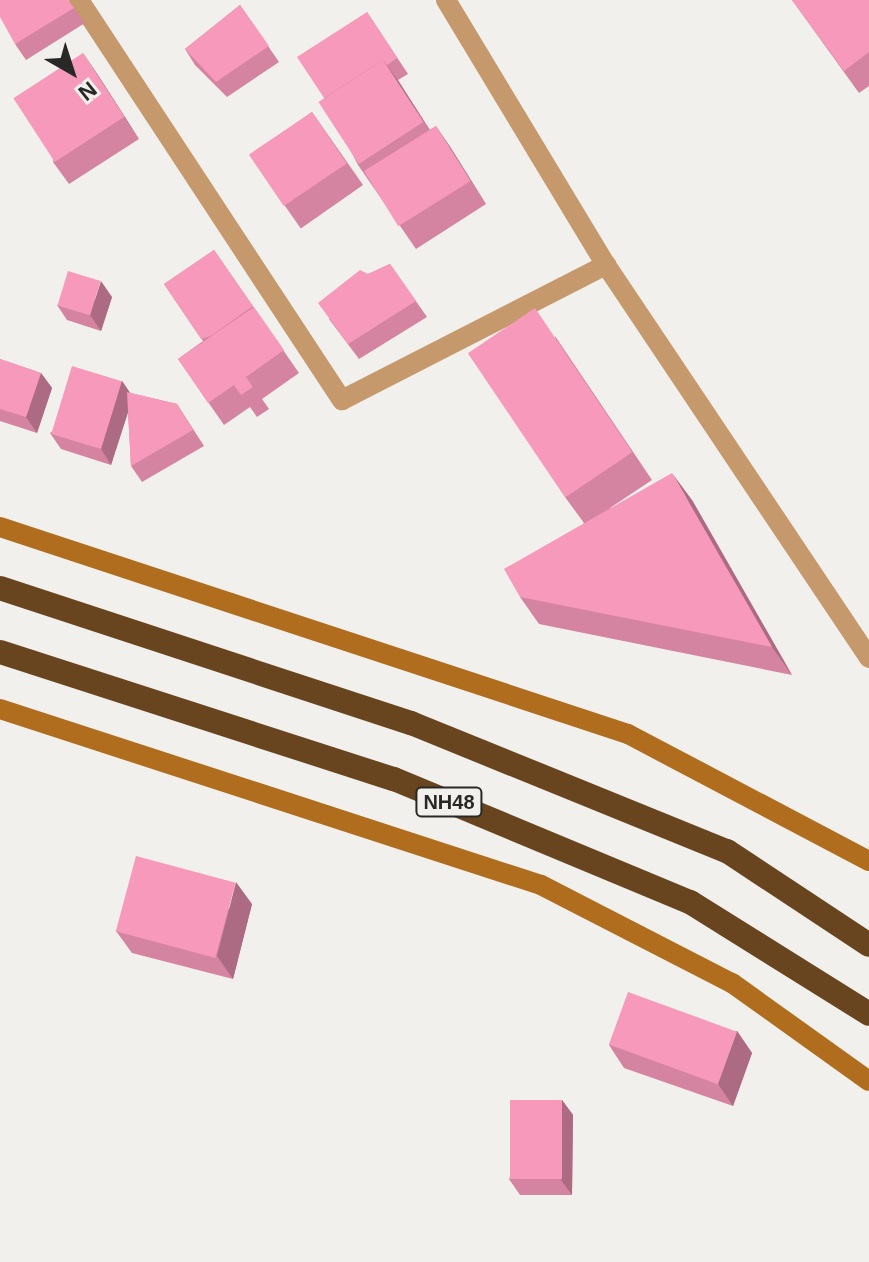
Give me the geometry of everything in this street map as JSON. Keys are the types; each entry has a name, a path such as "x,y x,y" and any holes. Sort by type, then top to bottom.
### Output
{"highway":[{"name":"NH48","path":"0,588 411,723 727,851 869,945"},
{"name":"NH48","path":"0,652 394,779 690,902 869,1014"}],"street":[{"path":"79,0 342,400 606,265"},
{"path":"446,0 606,265 869,658"},
{"path":"0,527 628,734 869,861"},
{"path":"0,709 541,885 732,983 869,1081"}],"building":[{"path":"0,0 68,0 74,8 15,44 0,17"},
{"path":"792,0 869,0 869,52 844,71"},
{"path":"240,5 269,46 216,82 185,49"},
{"path":"367,12 397,58 387,65 383,60 324,98 297,57"},
{"path":"83,53 124,117 55,162 13,98"},
{"path":"383,60 423,122 359,164 318,102"},
{"path":"312,112 347,163 284,206 249,154"},
{"path":"436,126 470,181 398,226 364,171"},
{"path":"214,250 253,306 211,336 201,339 164,284"},
{"path":"390,264 416,301 348,344 318,303 360,270 368,274"},
{"path":"68,271 101,281 90,315 57,305"},
{"path":"254,307 284,350 246,377 253,387 241,395 234,385 208,403 178,359"},
{"path":"535,308 632,452 565,498 468,353"},
{"path":"0,359 41,373 26,417 0,409"},
{"path":"72,366 122,381 101,449 51,434"},
{"path":"127,392 177,404 193,430 131,466"},
{"path":"672,473 772,647 520,597 504,569"},
{"path":"136,856 235,883 215,958 116,931"},
{"path":"628,992 737,1032 718,1084 609,1045"},
{"path":"510,1100 562,1100 562,1179 510,1179"}]}
